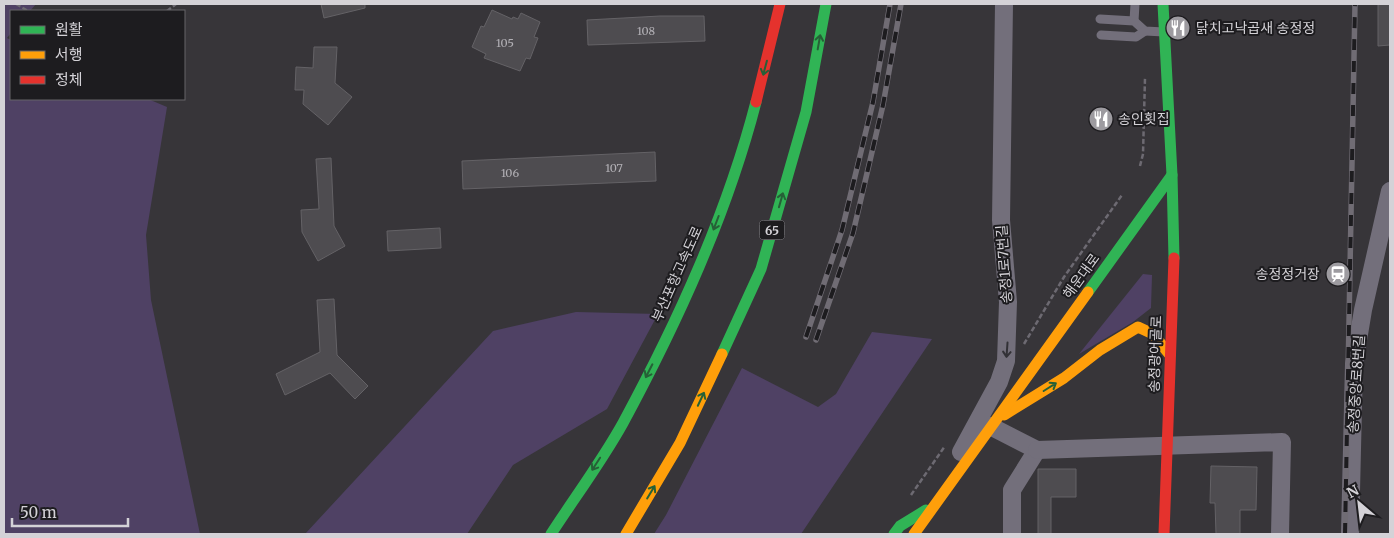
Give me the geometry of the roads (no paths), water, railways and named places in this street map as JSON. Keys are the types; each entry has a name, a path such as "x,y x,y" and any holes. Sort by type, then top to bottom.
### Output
{"main road":[{"name":"부산포항고속도로","path":"551,534 622,424 689,291 742,156 780,4"},
{"name":"65","path":"626,534 680,443 761,269 806,112 826,4"},
{"path":"1163,4 1172,175"},
{"name":"송정광어골로","path":"1164,534 1174,250 1172,175"},
{"name":"해운대로","path":"914,534 932,506 1172,175"},
{"path":"992,423 1064,378 1100,350 1138,327 1150,330 1157,335 1170,355"},
{"path":"894,534 900,526 932,506"}],"street":[{"name":"송정1로7번길","path":"932,506 999,382 1006,361 1008,302 1001,220 1004,4"},
{"name":"송정중앙로8번길","path":"1350,534 1354,364 1363,310 1389,202"},
{"path":"992,423 1037,450 1282,442 1280,534"},
{"path":"1012,534 1012,490 1037,450"}],"lane":[{"path":"1134,21 1135,4"},
{"path":"1100,20 1134,21 1145,31"},
{"path":"1101,35 1136,37 1145,31 1164,32"}],"railway":[{"path":"806,337 842,230 873,102 890,4"},
{"path":"816,340 853,233 883,105 901,4"},
{"path":"1345,534 1355,4"}],"place":[{"name":"닭치고낙곱새 송정정","path":"1178,28"},
{"name":"송인횟집","path":"1101,119"},
{"name":"송정정거장","path":"1338,274"}]}
